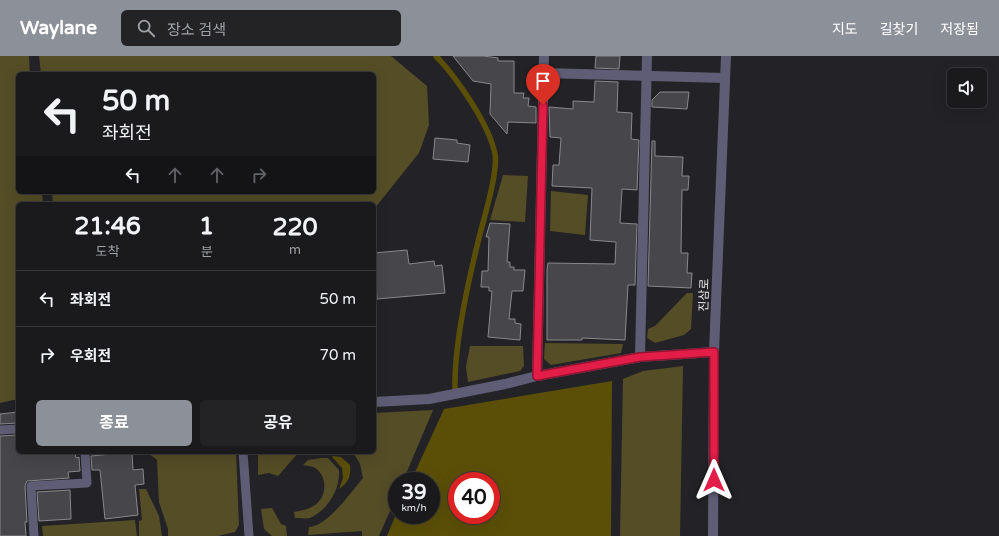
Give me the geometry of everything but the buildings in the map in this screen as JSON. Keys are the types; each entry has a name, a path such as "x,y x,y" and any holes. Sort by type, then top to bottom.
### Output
{"street":[{"path":"537,376 544,56"},
{"path":"640,357 647,56"},
{"name":"진삼로","path":"713,536 714,352 726,56"},
{"path":"543,73 725,78"},
{"path":"376,402 429,399 537,376 640,357 714,352"}],"lane":[{"path":"0,430 16,429"},
{"path":"34,536 31,486 87,483 85,454"},
{"path":"244,454 250,536"}],"shaded area":[{"path":"0,56 29,56 30,72 16,72 16,194 42,194 43,202 16,202 16,399 0,403"},
{"path":"39,56 391,56 427,86 429,125 419,153 376,207 376,202 53,202 52,194 376,194 376,72 41,72"},
{"path":"503,175 528,176 525,222 490,220"},
{"path":"551,191 588,195 585,235 550,231"},
{"path":"687,293 693,293 691,329 684,335 655,343 647,338 648,329 655,326"},
{"path":"545,343 623,344 621,353 551,365 544,359"},
{"path":"470,346 523,346 524,366 520,371 468,382 466,367"},
{"path":"683,366 680,536 620,536 623,379 643,371"},
{"path":"612,381 611,536 387,536 392,524 440,524 440,472 415,472 444,409"},
{"path":"433,410 407,472 388,472 388,516 379,536 362,536 362,531 308,535 309,527 324,521 331,515 363,478 360,464 354,454 376,454 376,413"},
{"path":"150,454 236,454 239,525 235,532 218,536 168,536 168,529 159,502 157,460"},
{"path":"258,454 297,454 278,476 269,473 258,475"},
{"path":"332,457 341,457 350,465 349,478 339,489 343,478 342,468"},
{"path":"328,458 339,470 338,484 332,498 323,509 310,518 295,518 294,512 305,510 315,505 322,497 324,492 324,481 322,476 315,468 303,465 308,460"},
{"path":"139,489 146,489 159,516 162,536 139,536 139,521 142,520"},
{"path":"272,508 281,524 286,526 287,536 272,536 264,529 261,509"},
{"path":"135,520 137,536 43,536 42,526"}],"waterway":[{"path":"436,56 453,76 471,102 486,129 492,142 495,154 493,184 470,274 462,313 455,370 455,388"}],"route":[{"path":"543,105 537,376 640,357 714,352 714,480"}]}
